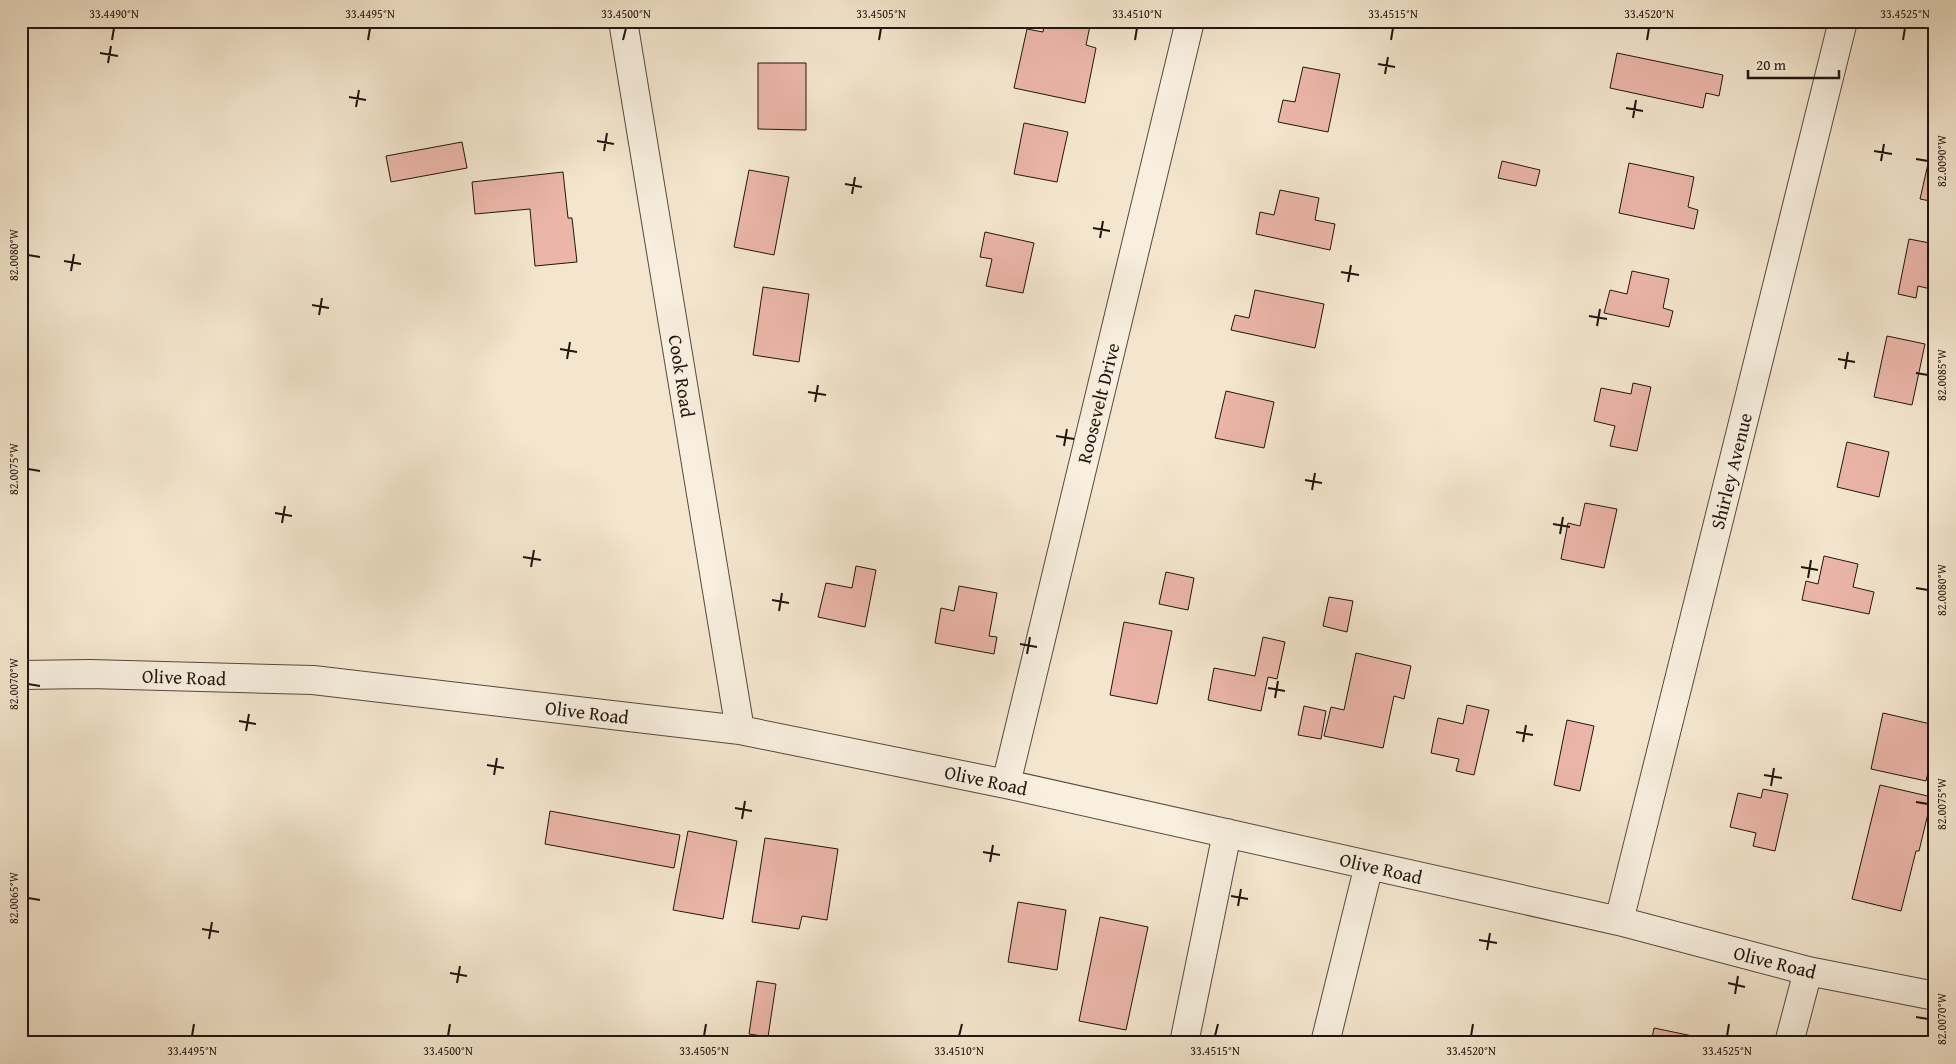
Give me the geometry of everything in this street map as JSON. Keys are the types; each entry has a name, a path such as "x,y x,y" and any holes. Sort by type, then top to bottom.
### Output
{"street":[{"name":"Cook Road","path":"624,21 740,730"},
{"name":"Roosevelt Drive","path":"1006,784 1190,21"},
{"name":"Shirley Avenue","path":"1619,921 1843,21"},
{"name":"Olive Road","path":"21,675 90,674 313,680 740,730 1006,784 1619,921 1808,971 1935,996"},
{"path":"1184,1043 1227,834"},
{"path":"1325,1043 1369,865"},
{"path":"1789,1043 1808,971"}],"building":[{"path":"1045,21 1091,21 1086,45 1096,48 1085,103 1014,88 1027,29 1043,32"},
{"path":"1617,53 1723,75 1719,96 1706,93 1703,108 1610,88"},
{"path":"758,63 806,63 806,130 758,129"},
{"path":"1303,67 1340,74 1328,132 1278,122 1283,100 1295,102"},
{"path":"1024,123 1068,132 1057,182 1014,174"},
{"path":"1935,133 1935,202 1920,199"},
{"path":"462,142 467,168 391,182 386,156"},
{"path":"1502,161 1540,170 1536,186 1498,178"},
{"path":"1629,163 1694,177 1688,207 1698,210 1694,229 1619,213"},
{"path":"749,170 789,177 774,255 734,247"},
{"path":"563,172 568,218 572,218 577,262 535,266 530,209 475,214 472,182"},
{"path":"1280,190 1319,198 1315,220 1335,224 1330,250 1256,234 1260,212 1274,215"},
{"path":"985,232 1034,243 1023,293 986,286 992,259 980,257"},
{"path":"1909,239 1935,244 1935,290 1918,286 1916,298 1898,294"},
{"path":"1632,271 1669,279 1663,308 1673,311 1669,327 1604,313 1610,290 1627,294"},
{"path":"763,287 809,294 799,362 753,355"},
{"path":"1255,290 1324,304 1315,348 1231,330 1235,315 1249,318"},
{"path":"1887,336 1925,344 1912,405 1874,397"},
{"path":"1633,383 1651,387 1637,451 1610,446 1615,426 1594,421 1601,388 1631,394"},
{"path":"1226,391 1274,402 1264,448 1215,438"},
{"path":"1847,442 1889,452 1879,497 1837,487"},
{"path":"1585,503 1617,509 1604,568 1561,559 1568,523 1580,526"},
{"path":"1824,556 1858,564 1853,587 1874,592 1869,614 1802,600 1806,581 1818,584"},
{"path":"856,566 876,570 865,627 818,617 826,583 852,588"},
{"path":"1166,572 1194,578 1188,610 1159,604"},
{"path":"959,586 997,593 989,636 997,637 994,654 935,643 941,608 954,611"},
{"path":"1329,597 1353,601 1347,632 1323,626"},
{"path":"1124,622 1172,631 1157,704 1110,695"},
{"path":"1263,637 1285,642 1277,679 1268,677 1261,711 1208,700 1214,668 1255,676"},
{"path":"1356,653 1411,666 1404,699 1394,696 1383,748 1324,736 1331,707 1344,710"},
{"path":"1467,705 1489,710 1474,775 1456,771 1459,759 1431,753 1438,718 1463,724"},
{"path":"1304,706 1326,711 1321,739 1298,735"},
{"path":"1883,713 1935,725 1935,743 1926,781 1871,769"},
{"path":"1567,720 1594,726 1580,791 1554,785"},
{"path":"1880,785 1932,797 1919,851 1916,851 1901,911 1852,899"},
{"path":"1763,789 1788,794 1775,851 1753,846 1756,833 1730,827 1738,793 1761,798"},
{"path":"550,811 680,835 674,868 545,844"},
{"path":"688,831 737,841 723,919 673,910"},
{"path":"765,838 838,849 827,920 802,916 799,929 752,922"},
{"path":"1018,902 1066,910 1057,970 1008,962"},
{"path":"1100,917 1148,927 1126,1030 1079,1021"},
{"path":"757,981 776,984 768,1037 749,1034"},
{"path":"1654,1028 1707,1039 1706,1043 1651,1043"}]}
